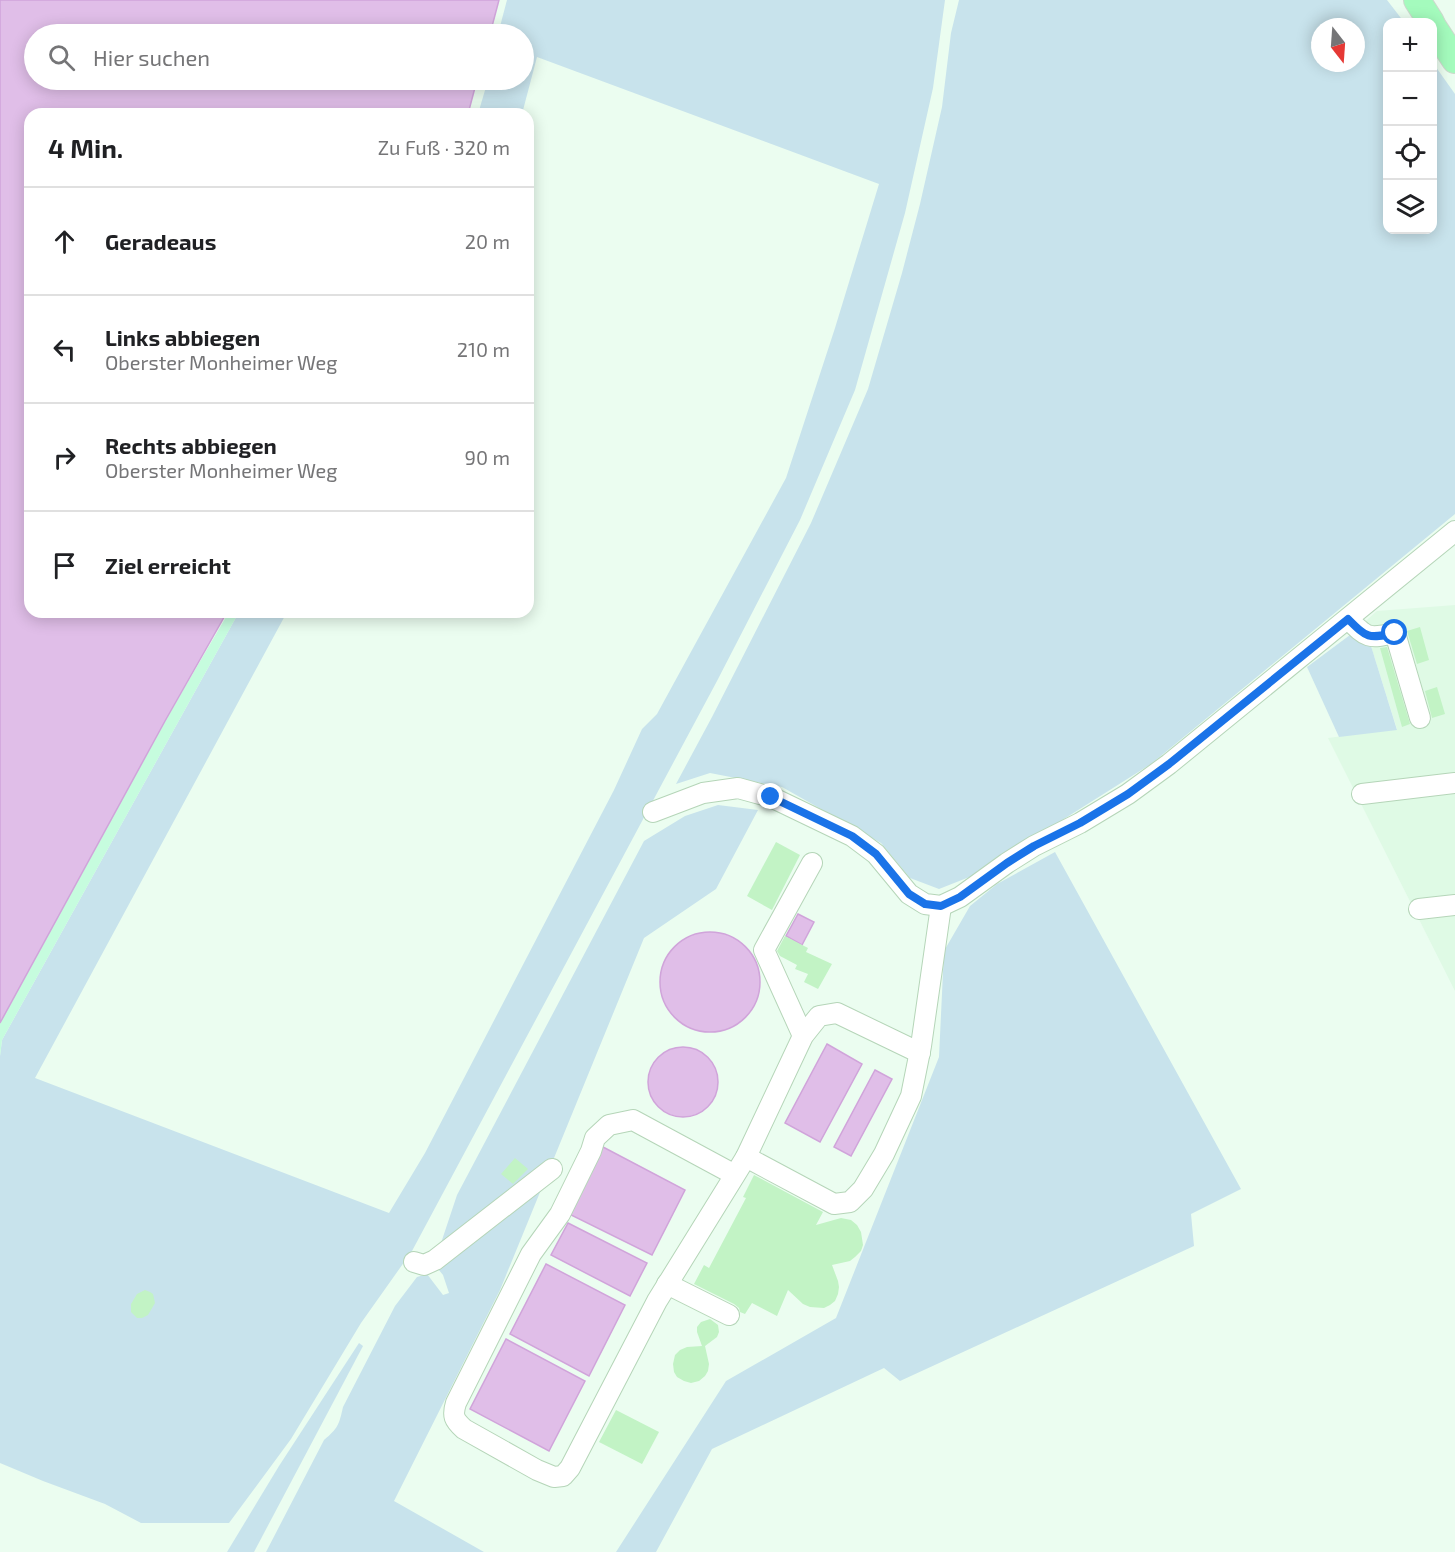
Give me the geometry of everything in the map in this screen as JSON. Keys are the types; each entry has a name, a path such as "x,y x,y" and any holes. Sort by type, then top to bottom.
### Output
{"main road":[{"path":"1417,0 1428,18"},
{"path":"1437,32 1455,60"}],"street":[{"path":"653,813 703,794 738,788 771,797 852,836 876,854 909,894 925,904 941,906 960,897 1034,846 1080,823 1128,794 1169,764 1453,535"},
{"path":"1348,619 1363,633 1370,636 1378,637 1395,633 1420,718"},
{"path":"1362,794 1455,783"},
{"path":"803,1036 764,950 812,863"},
{"path":"1419,909 1455,904"},
{"path":"746,1157 834,1204 850,1202 863,1189 884,1154 911,1096 920,1053 941,906"},
{"path":"735,1175 633,1120 609,1125 595,1138 591,1151 560,1214 531,1254 456,1403 455,1421 464,1429 537,1470 554,1477 563,1476 570,1468 657,1300 735,1175 746,1157 803,1036 819,1016 837,1013 920,1053"},
{"path":"414,1262 424,1264 435,1260 552,1169"},
{"path":"667,1284 729,1315"}],"shaded area":[{"path":"0,0 499,0 493,24 24,24 24,90 474,90 470,108 24,108 24,618 224,618 0,1023"},
{"path":"507,0 945,0 933,88 905,213 855,390 800,520 717,681 412,1251 361,1323 291,1439 229,1523 141,1523 105,1504 0,1463 0,1056 2,1040 236,618 284,618 35,1078 389,1213 425,1153 614,790 642,729 657,714 786,478 879,184 537,57 534,68 534,24 501,24"},
{"path":"959,0 1387,0 1401,18 1383,18 1383,234 1437,234 1437,69 1455,94 1455,514 1151,764 977,874 939,889 910,878 881,843 782,787 710,773 676,784 811,523 868,389 902,273 942,107 951,33"},
{"path":"485,90 528,90 524,108 480,108"},
{"path":"1455,605 1455,991 1328,738 1397,729 1371,646 1350,635 1377,611"},
{"path":"1350,635 1371,646 1397,730 1339,737 1307,667"},
{"path":"718,805 758,810 716,889 644,938 500,1290 394,1501 484,1552 266,1552 324,1440 337,1426 343,1407 395,1306 417,1277 427,1274 443,1295 449,1293 443,1275 434,1264 457,1195 644,841 685,816"},
{"path":"1055,852 1241,1189 1191,1214 1194,1246 900,1381 884,1368 712,1449 656,1552 616,1552 726,1381 836,1318 939,1057 944,951 970,906 997,884"},
{"path":"798,914 814,922 802,945 786,936"},
{"path":"710,932 738,940 752,954 760,982 752,1010 738,1024 710,1032 682,1024 668,1010 660,982 668,954 682,940"},
{"path":"827,1044 862,1064 820,1142 785,1123"},
{"path":"690,1047 703,1053 712,1062 716,1068 718,1082 716,1096 708,1107 697,1115 676,1117 658,1107 650,1096 648,1075 658,1057 669,1049"},
{"path":"875,1070 892,1079 851,1156 834,1147"},
{"path":"603,1147 685,1190 652,1255 567,1213"},
{"path":"568,1223 647,1263 630,1296 551,1255"},
{"path":"546,1264 625,1305 589,1376 510,1334"},
{"path":"506,1339 585,1381 549,1451 470,1409"},
{"path":"359,1343 363,1346 254,1552 227,1552 279,1466"}],"sand":[{"path":"225,618 236,618 2,1040 0,1056 0,1023 165,721"}],"building":[{"path":"1420,627 1429,660 1417,664 1407,631"},
{"path":"1387,647 1410,724 1402,727 1380,648"},
{"path":"1437,687 1445,714 1432,718 1425,691"},
{"path":"776,842 800,855 772,910 747,896"},
{"path":"785,936 808,948 806,952 832,964 818,989 804,982 808,974 795,969 797,965 780,956 777,951"},
{"path":"515,1158 528,1169 513,1184 501,1174"},
{"path":"754,1175 823,1212 816,1225 841,1218 851,1220 857,1225 861,1232 863,1245 861,1251 850,1261 832,1265 839,1287 835,1301 830,1305 824,1308 810,1307 803,1304 788,1290 777,1316 752,1303 745,1314 740,1312 734,1304 694,1284 704,1265 709,1268 746,1198 743,1197"},
{"path":"145,1290 153,1294 155,1303 148,1315 137,1318 131,1312 131,1304 137,1294"},
{"path":"710,1319 718,1325 719,1332 717,1337 705,1346 709,1364 708,1371 699,1381 691,1383 684,1381 674,1372 675,1355 687,1347 702,1346 697,1327 701,1322"},
{"path":"616,1410 659,1432 642,1464 599,1442"}],"route":[{"path":"771,797 852,836 876,854 909,894 925,904 941,906 960,897 1034,846 1080,823 1128,794 1169,764 1348,619 1363,633 1370,636 1378,637 1395,633"}]}
